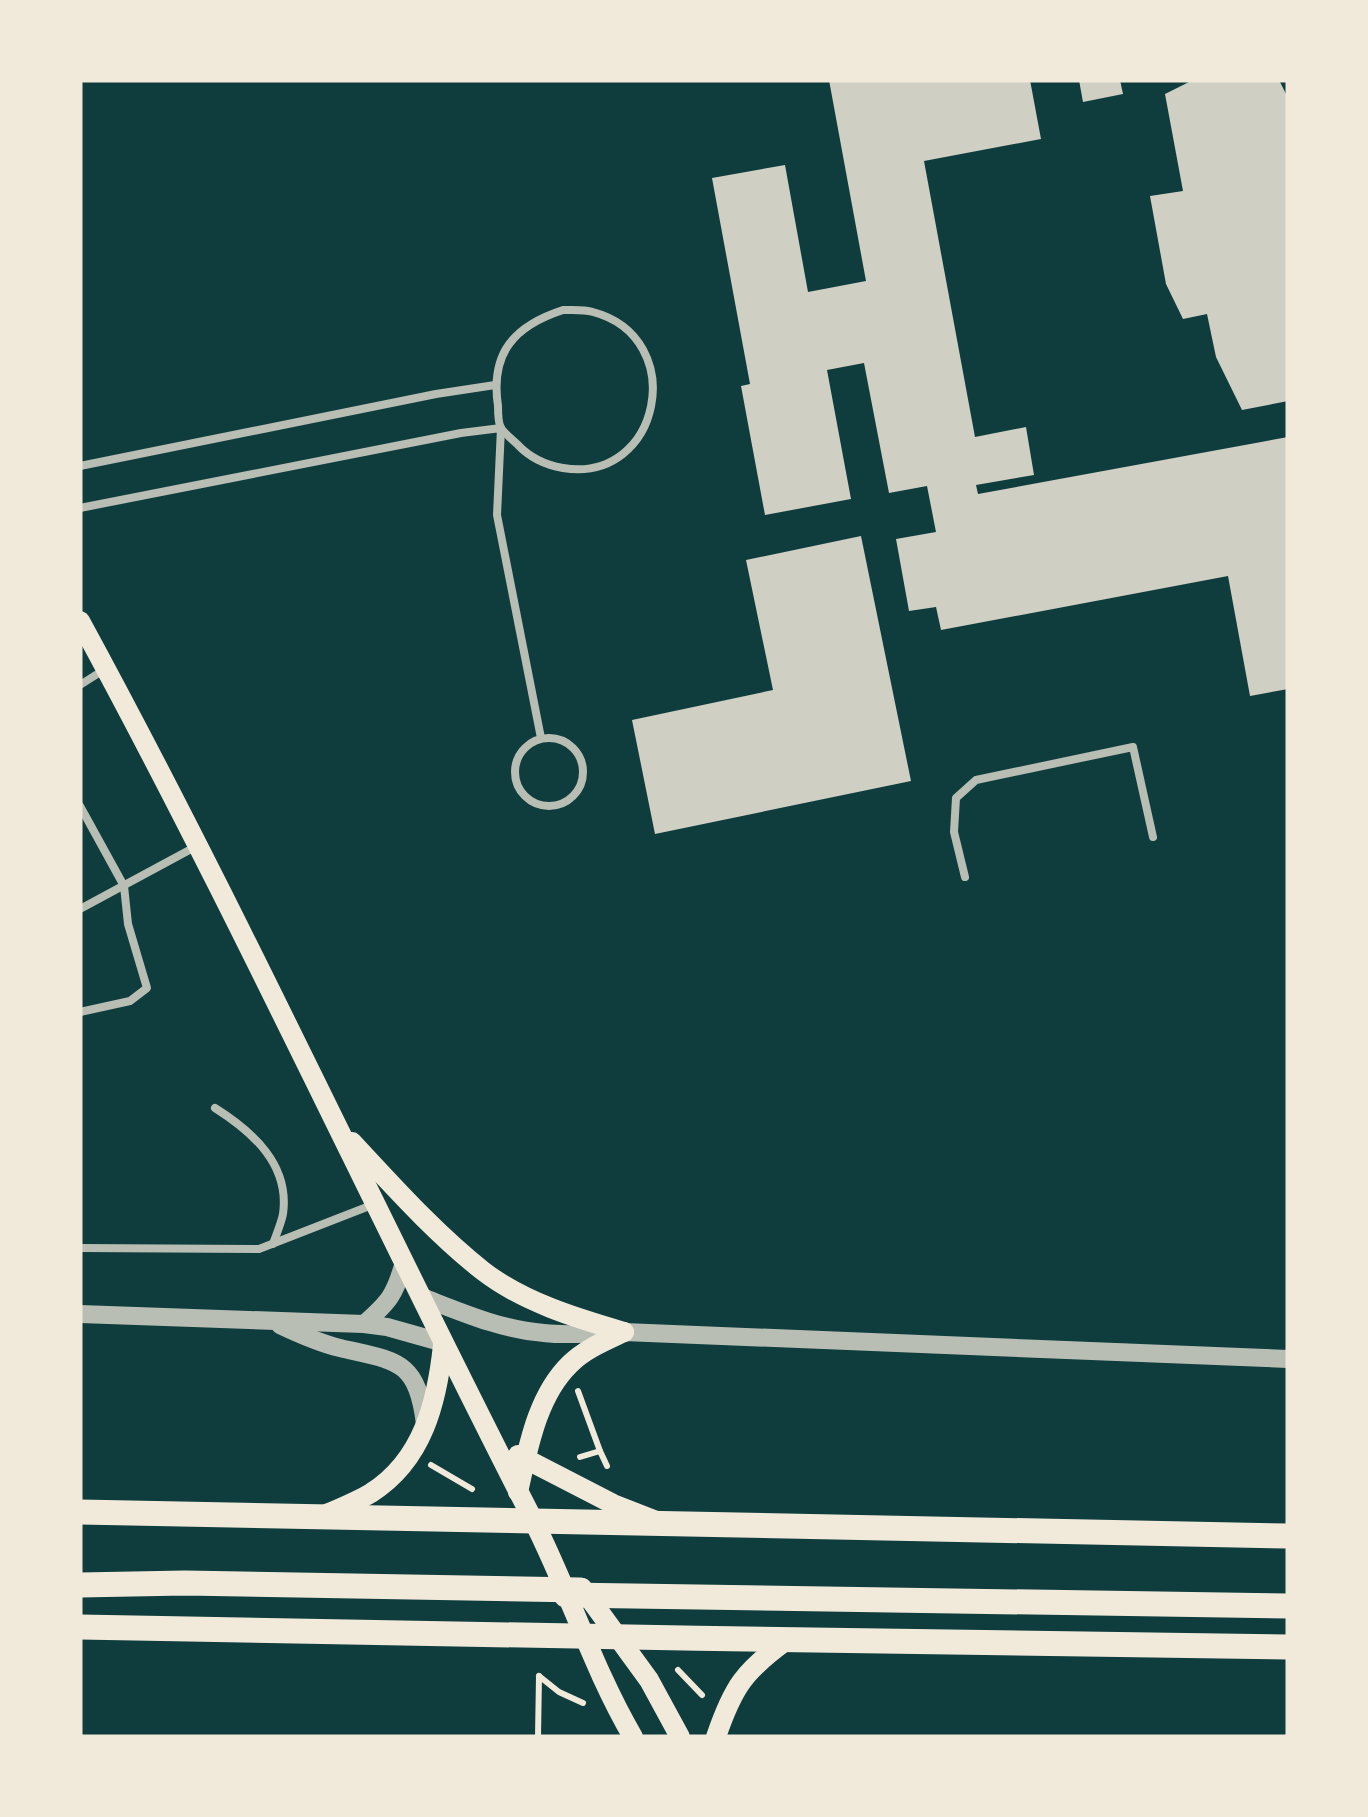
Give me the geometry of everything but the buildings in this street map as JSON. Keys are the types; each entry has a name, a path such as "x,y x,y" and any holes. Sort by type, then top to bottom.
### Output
{"main road":[{"path":"80,621 198,846 534,1522 575,1592 616,1636 649,1680 680,1737"},
{"path":"337,1126 414,1208 485,1272 519,1294 624,1332"},
{"path":"518,1492 532,1433 559,1376 591,1348 624,1332"},
{"path":"320,1516 368,1494 388,1481 408,1460 426,1426 438,1387 444,1342"},
{"path":"493,1440 613,1504 661,1523"},
{"path":"85,1514 1288,1536"},
{"path":"80,1585 152,1583 1288,1606"},
{"path":"575,1592 584,1636 624,1731"},
{"path":"80,1627 1288,1647"},
{"path":"716,1737 740,1680 764,1656 788,1640"}],"street":[{"path":"364,1324 385,1306 397,1288 404,1262"},
{"path":"422,1298 539,1333 624,1332 1288,1359"},
{"path":"80,1314 364,1324 444,1342"},
{"path":"270,1321 335,1347 388,1359 406,1368 423,1402 426,1426"}],"lane":[{"path":"501,428 526,454 549,466 574,470 599,466 622,454 640,436 651,413 654,388 650,361 636,338 615,320 590,310 562,310 536,319 515,335 501,358 495,385 501,428 497,515 541,738"},
{"path":"80,466 495,385"},
{"path":"80,508 501,428"},
{"path":"80,685 106,668"},
{"path":"541,738 564,740 574,747 584,767 580,789 552,807 530,801 516,783 516,760 530,742 541,738"},
{"path":"965,877 954,832 956,798 976,780 1134,746 1153,837"},
{"path":"80,806 124,886 128,924 147,988 130,1002 80,1012"},
{"path":"80,909 198,846"},
{"path":"215,1108 245,1126 268,1152 284,1185 282,1216 273,1244"},
{"path":"80,1248 259,1249 374,1204"}],"path":[{"path":"575,1382 607,1466"},
{"path":"579,1457 600,1451"},
{"path":"421,1460 472,1489"},
{"path":"678,1670 702,1695"},
{"path":"538,1737 539,1676 559,1692 584,1704"}]}
